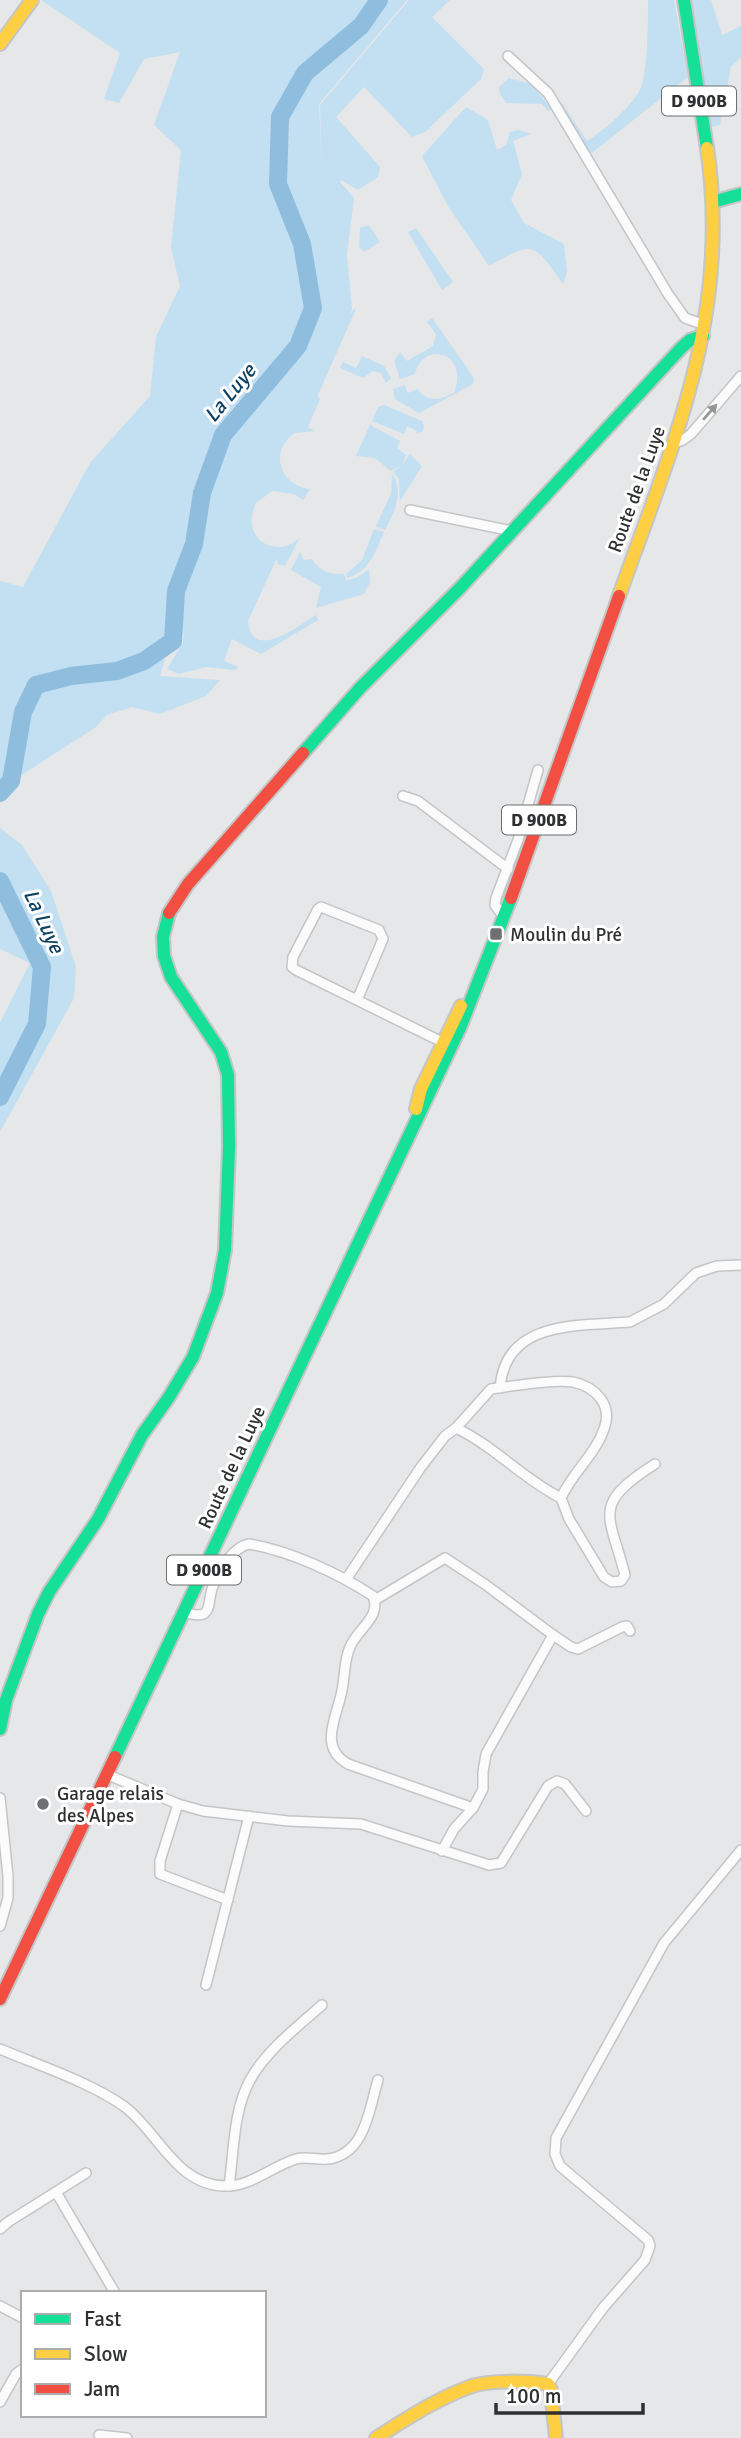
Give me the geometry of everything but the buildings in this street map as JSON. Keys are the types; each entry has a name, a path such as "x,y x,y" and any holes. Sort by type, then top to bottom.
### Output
{"main road":[{"path":"0,44 32,0"},
{"name":"Route de la Luye","path":"0,1999 407,1140 481,971 674,443 696,371 712,269 713,202 684,0"},
{"path":"713,202 741,194"},
{"path":"0,1729 6,1700 38,1614 49,1592 98,1519 142,1435 192,1357 217,1293 225,1250 229,1147 228,1075 221,1052 171,978 164,956 163,936 169,913 188,884 360,688 460,588 682,347 704,330"},
{"path":"376,2438 413,2414 473,2386 493,2383 548,2384 556,2438"}],"street":[{"path":"508,56 548,93 685,318 704,330"},
{"path":"674,443 691,434 741,376"},
{"path":"410,510 512,531"},
{"path":"503,916 495,905 538,769"},
{"path":"403,796 418,801 508,869"},
{"path":"357,1000 383,939 382,933 321,907 291,963 296,970 357,1000 447,1044"},
{"path":"500,1388 501,1373 509,1356 519,1343 535,1334 568,1327 639,1319 664,1304 696,1273 704,1269 741,1265"},
{"path":"347,1578 421,1467 445,1436 456,1428 491,1389 570,1382 587,1387 599,1395 606,1406 604,1429 561,1498"},
{"path":"456,1428 471,1435 545,1490 561,1498 569,1519 604,1577 612,1582 621,1581 625,1575 610,1529 609,1513 616,1494 633,1478 655,1464"},
{"path":"184,1612 197,1615 209,1608 215,1581 241,1545 257,1545 347,1578 373,1595 375,1611 359,1631 347,1654 342,1692 330,1734 331,1743 340,1759 348,1763 473,1808"},
{"path":"375,1600 445,1558 571,1647 578,1649 622,1627 627,1626 630,1631"},
{"path":"442,1851 454,1829 473,1808 483,1789 486,1754 552,1635"},
{"path":"106,1774 178,1804 203,1811 288,1821 361,1824 489,1865 500,1863 548,1786 557,1781 565,1784 586,1811"},
{"path":"0,1798 8,1876 8,1898 0,1926"},
{"path":"178,1804 160,1861 160,1874 228,1900"},
{"path":"206,1985 249,1816"},
{"path":"548,2384 603,2308 645,2260 650,2246 648,2240 560,2166 555,2154 556,2137 660,1948 741,1850"},
{"path":"229,2186 239,2114 250,2080 281,2042 322,2005"},
{"path":"0,2049 103,2094 128,2110 180,2168 200,2180 229,2186 266,2174 297,2158 330,2159 354,2148 361,2135 378,2080"},
{"path":"0,2230 4,2219 86,2173"},
{"path":"55,2192 113,2291"},
{"path":"0,2306 21,2317"},
{"path":"0,2402 16,2374 21,2370"},
{"path":"99,2435 127,2438"}],"shaded area":[{"path":"41,0 407,0 319,104 322,169 320,105 409,0 450,0 432,17 484,69 481,79 425,132 412,137 364,87 336,117 380,167 378,177 358,190 341,180 340,182 354,198 347,255 352,309 349,317 356,309 317,397 320,399 308,427 314,431 295,433 282,449 281,467 285,475 291,482 310,489 303,500 294,494 272,491 256,503 254,508 252,525 259,539 265,544 287,546 300,537 285,566 277,564 276,560 248,621 251,633 258,639 267,640 288,633 316,615 318,620 261,654 232,639 224,661 238,667 235,670 206,667 179,674 167,669 182,644 184,634 176,619 160,676 220,680 206,696 160,714 132,707 107,715 96,727 0,789 0,581 23,587 90,463 150,396 156,337 180,286 171,248 181,150 154,125 180,52 144,59 119,103 104,99 120,53"},
{"path":"648,0 674,0 688,77 589,155 560,104 562,103 587,141 629,105 639,92 644,74"},
{"path":"692,0 711,0 722,35 741,26 741,57 731,67 720,125 708,128"},
{"path":"509,78 532,84 552,110 548,111 542,104 506,103 499,87"},
{"path":"466,107 488,120 497,150 506,145 510,132 518,130 531,134 513,141 522,174 511,200 524,223 564,244 567,272 563,284 539,253 532,249 516,252 489,266 448,206 422,156"},
{"path":"369,225 380,242 364,252 359,247 360,228"},
{"path":"416,228 453,282 442,290 408,232"},
{"path":"432,318 474,378 473,384 419,413 395,399 393,389 405,385 408,393 417,389 425,397 439,399 454,393 457,379 456,368 451,360 435,354 419,363 415,374 400,379 394,361 400,352 407,361 433,346 436,334 427,322"},
{"path":"362,356 384,366 391,378 386,383 381,373 373,371 363,378 340,368 343,362 356,368"},
{"path":"384,405 422,421 423,431 416,434 417,431 407,426 404,434 372,421 378,407"},
{"path":"370,425 400,441 397,448 406,455 402,465 391,471 375,458 356,456"},
{"path":"410,454 422,466 400,501 399,479 393,472"},
{"path":"392,474 398,495 385,530 376,526 391,494"},
{"path":"374,529 384,532 374,553 361,571 347,578 346,574 362,560"},
{"path":"300,552 304,560 312,559 318,567 326,571 344,574 346,581 369,569 370,582 364,594 316,608 321,587 291,570"},
{"path":"0,828 22,845 51,891 76,967 74,998 0,1132 0,1023 30,963 0,949"}],"waterway":[{"name":"La Luye","path":"0,793 11,781 23,712 36,685 71,676 117,671 144,661 173,641 176,591 194,544 202,493 223,435 298,346 313,308 302,244 278,184 280,117 305,73 361,26 379,0"},
{"name":"La Luye","path":"0,881 42,967 37,1024 0,1097"}],"traffic: fast":[{"path":"684,0 707,148"},
{"path":"713,202 741,194"},
{"path":"303,753 360,688 460,588 682,347 690,340 703,336"},
{"path":"115,1757 460,1028 511,898"},
{"path":"0,1729 6,1700 38,1614 49,1592 98,1519 142,1435 193,1357 217,1293 225,1250 229,1147 228,1075 221,1052 171,977 164,956 163,937 169,913"}],"traffic: slow":[{"path":"0,44 32,0"},
{"path":"619,596 677,431 693,377 704,323 711,267 713,209 707,148"},
{"path":"416,1109 421,1089 461,1006"},
{"path":"376,2438 422,2409 459,2391 480,2384 510,2382 548,2384 556,2438"}],"traffic: jam":[{"path":"511,898 619,596"},
{"path":"169,913 188,884 303,753"},
{"path":"0,1999 115,1757"}],"place":[{"name":"Moulin du Pré","path":"496,934"},
{"name":"Garage relais des Alpes","path":"43,1804"}]}
